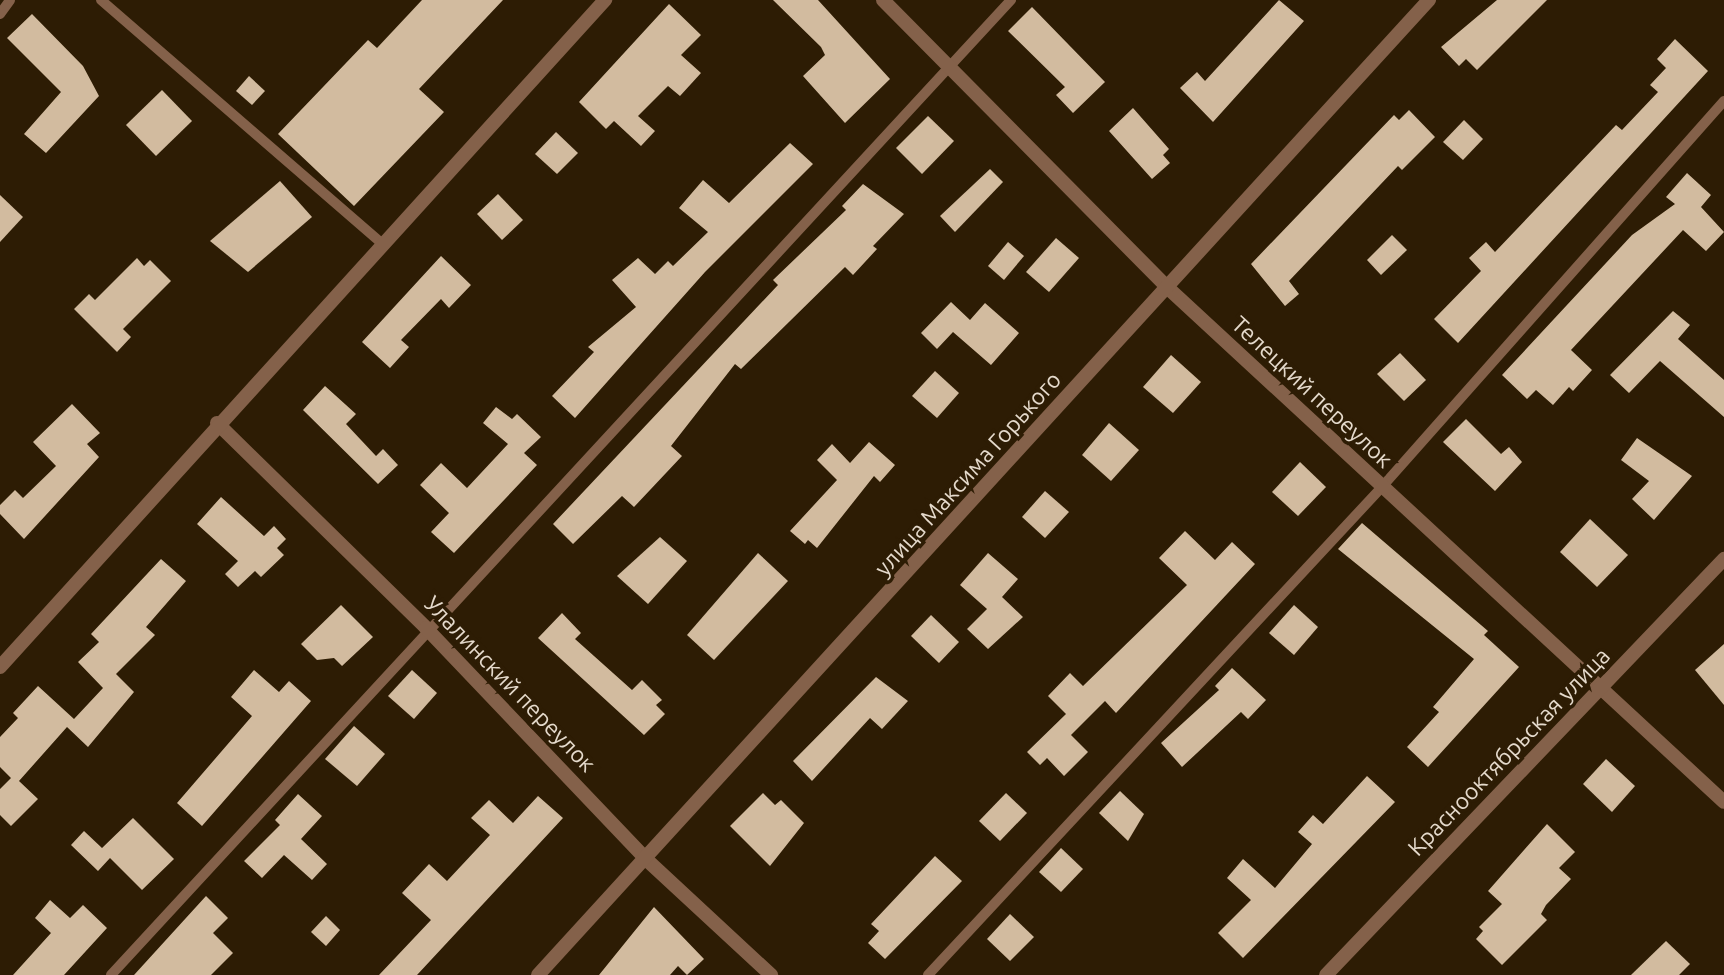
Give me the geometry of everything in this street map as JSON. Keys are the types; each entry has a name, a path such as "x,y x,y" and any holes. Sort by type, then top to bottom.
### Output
{"street":[{"path":"0,667 217,423 605,0"},
{"name":"Телецкий переулок","path":"883,0 1168,288 1381,488 1724,802"},
{"name":"улица Максима Горького","path":"538,975 648,861 1429,0"},
{"name":"Улалинский переулок","path":"217,423 426,628 648,861 771,975"},
{"name":"Краснооктябрьская улица","path":"1326,975 1724,559"}],"lane":[{"path":"0,13 10,0"},
{"path":"101,0 382,243"},
{"path":"111,975 426,628 1011,0"},
{"path":"929,975 1381,488 1724,101"}],"building":[{"path":"422,0 503,0 419,89 444,112 354,206 278,134 368,40 377,48"},
{"path":"773,0 818,0 890,79 845,123 803,76 825,55 821,47"},
{"path":"1279,0 1304,21 1213,122 1180,88 1197,72 1205,81"},
{"path":"1497,0 1547,0 1477,70 1466,59 1459,66 1441,47"},
{"path":"669,4 701,35 681,55 701,73 680,96 668,86 638,116 655,131 641,146 614,121 606,129 579,102"},
{"path":"1032,7 1105,82 1073,113 1056,95 1065,87 1008,31"},
{"path":"32,14 83,66 99,96 46,153 24,134 61,92 7,38"},
{"path":"1675,39 1708,71 1458,343 1434,319 1481,271 1469,258 1486,242 1495,252 1616,125 1622,130 1658,92 1650,85 1666,68 1657,59"},
{"path":"249,76 265,91 252,105 236,91"},
{"path":"162,90 192,121 156,156 126,125"},
{"path":"1133,108 1169,149 1163,155 1170,163 1152,179 1109,131"},
{"path":"1409,110 1435,137 1402,170 1398,166 1289,281 1299,294 1285,306 1251,264 1394,115 1399,120"},
{"path":"928,116 954,141 922,174 896,148"},
{"path":"1464,120 1483,139 1463,160 1443,142"},
{"path":"556,132 578,153 557,174 535,154"},
{"path":"790,143 813,164 705,272 575,418 552,396 594,352 588,347 636,307 612,280 638,258 655,274 668,261 673,266 708,232 679,208 703,180 729,203"},
{"path":"990,169 1003,182 955,232 940,216"},
{"path":"1687,173 1711,195 1701,207 1724,232 1706,251 1683,230 1571,350 1592,370 1573,391 1569,387 1553,405 1536,390 1527,399 1502,375 1632,235 1675,204 1666,197"},
{"path":"280,181 312,217 248,272 210,241"},
{"path":"863,184 904,214 873,246 877,249 853,275 845,267 741,369 735,364 671,446 682,456 634,507 622,496 573,544 553,524 778,285 773,280 846,210 842,206"},
{"path":"498,194 523,220 502,240 477,214"},
{"path":"0,195 23,217 0,242"},
{"path":"1392,235 1407,250 1381,275 1367,260"},
{"path":"1056,238 1079,258 1049,292 1026,272"},
{"path":"1008,242 1024,256 1004,280 988,266"},
{"path":"441,256 471,285 449,308 441,299 401,340 409,347 390,368 362,342"},
{"path":"137,258 144,266 150,260 171,281 123,329 131,337 117,352 74,309 89,294 95,300"},
{"path":"951,302 970,320 985,303 1019,333 991,365 953,332 937,349 921,333"},
{"path":"1673,311 1690,325 1678,339 1724,380 1724,417 1660,361 1629,393 1610,375"},
{"path":"1400,353 1426,380 1404,401 1377,374"},
{"path":"1171,355 1201,382 1173,413 1143,387"},
{"path":"935,371 959,393 937,418 912,396"},
{"path":"325,386 356,414 346,424 376,456 383,449 398,465 378,484 303,410"},
{"path":"72,404 100,433 87,444 99,457 24,539 0,514 0,505 15,490 23,498 56,466 33,442"},
{"path":"496,407 512,419 517,414 541,437 524,453 537,465 454,553 431,532 449,513 420,485 441,463 467,488 508,444 483,423"},
{"path":"1466,419 1501,454 1509,447 1522,462 1495,491 1443,442"},
{"path":"1109,423 1139,450 1111,481 1082,455"},
{"path":"1637,438 1692,476 1654,520 1632,499 1649,481 1621,460"},
{"path":"869,442 895,465 880,482 874,476 817,548 808,540 805,544 790,531 837,480 817,460 832,444 850,463"},
{"path":"1300,462 1326,487 1298,516 1272,492"},
{"path":"1045,491 1069,512 1045,538 1022,517"},
{"path":"221,497 264,536 274,526 286,539 277,548 284,555 261,577 255,571 238,587 225,574 238,561 197,524"},
{"path":"1590,519 1628,555 1597,587 1560,552"},
{"path":"1362,523 1488,631 1484,635 1519,667 1428,767 1407,747 1439,712 1433,707 1474,659 1338,549"},
{"path":"1185,531 1215,560 1232,542 1255,564 1116,713 1105,701 1071,735 1088,752 1064,776 1047,758 1040,765 1027,752 1066,714 1048,696 1070,673 1083,686 1187,585 1159,558"},
{"path":"660,537 687,561 648,604 617,576"},
{"path":"758,553 788,581 714,660 687,635"},
{"path":"988,553 1018,579 1002,597 1023,617 988,649 967,629 987,609 960,585"},
{"path":"161,559 186,581 146,627 155,635 116,674 134,692 88,747 67,727 19,781 38,799 11,826 0,815 0,789 11,778 0,767 0,737 18,718 13,713 38,686 74,719 103,688 78,662 99,642 91,634"},
{"path":"341,605 373,637 342,666 334,658 317,660 301,644"},
{"path":"1294,605 1318,627 1294,655 1269,633"},
{"path":"562,613 581,633 575,639 632,690 642,680 662,700 656,705 665,714 644,735 538,638"},
{"path":"931,615 959,642 939,663 911,636"},
{"path":"1724,644 1724,705 1695,670"},
{"path":"1232,668 1266,700 1248,719 1241,712 1182,767 1161,743 1219,690 1215,686"},
{"path":"254,670 279,692 289,681 311,701 202,826 177,803 252,716 231,697"},
{"path":"412,670 437,693 414,719 388,696"},
{"path":"876,677 908,701 882,729 870,718 812,781 793,761"},
{"path":"354,726 385,754 357,786 325,759"},
{"path":"1606,759 1635,786 1612,812 1583,784"},
{"path":"1367,776 1395,802 1243,958 1218,933 1251,900 1227,878 1243,859 1275,888 1312,844 1298,832 1313,815 1323,824"},
{"path":"1120,791 1144,814 1128,841 1099,813"},
{"path":"763,793 775,805 781,800 804,823 770,866 730,826"},
{"path":"1006,793 1027,813 1000,841 979,821"},
{"path":"298,794 322,816 301,839 327,864 312,880 284,855 262,878 244,861 280,825 275,820"},
{"path":"538,796 563,818 417,975 379,975 431,920 402,893 429,864 447,881 490,835 471,818 489,800 513,823"},
{"path":"133,818 174,859 142,890 110,858 98,871 71,845 84,831 102,848"},
{"path":"1547,824 1575,852 1559,868 1571,879 1546,905 1541,914 1547,920 1502,965 1476,939 1483,931 1479,927 1502,904 1488,891"},
{"path":"1061,848 1083,869 1061,892 1039,872"},
{"path":"935,856 962,881 885,959 868,943 879,931 871,924"},
{"path":"206,896 228,918 213,933 233,953 211,975 134,975"},
{"path":"50,900 70,918 83,905 107,928 64,975 13,975 51,933 35,918"},
{"path":"654,907 704,959 687,975 678,966 670,975 599,975"},
{"path":"1010,914 1034,937 1010,961 987,939"},
{"path":"326,916 340,930 326,946 311,932"},
{"path":"1666,941 1690,964 1679,975 1631,975"}]}
